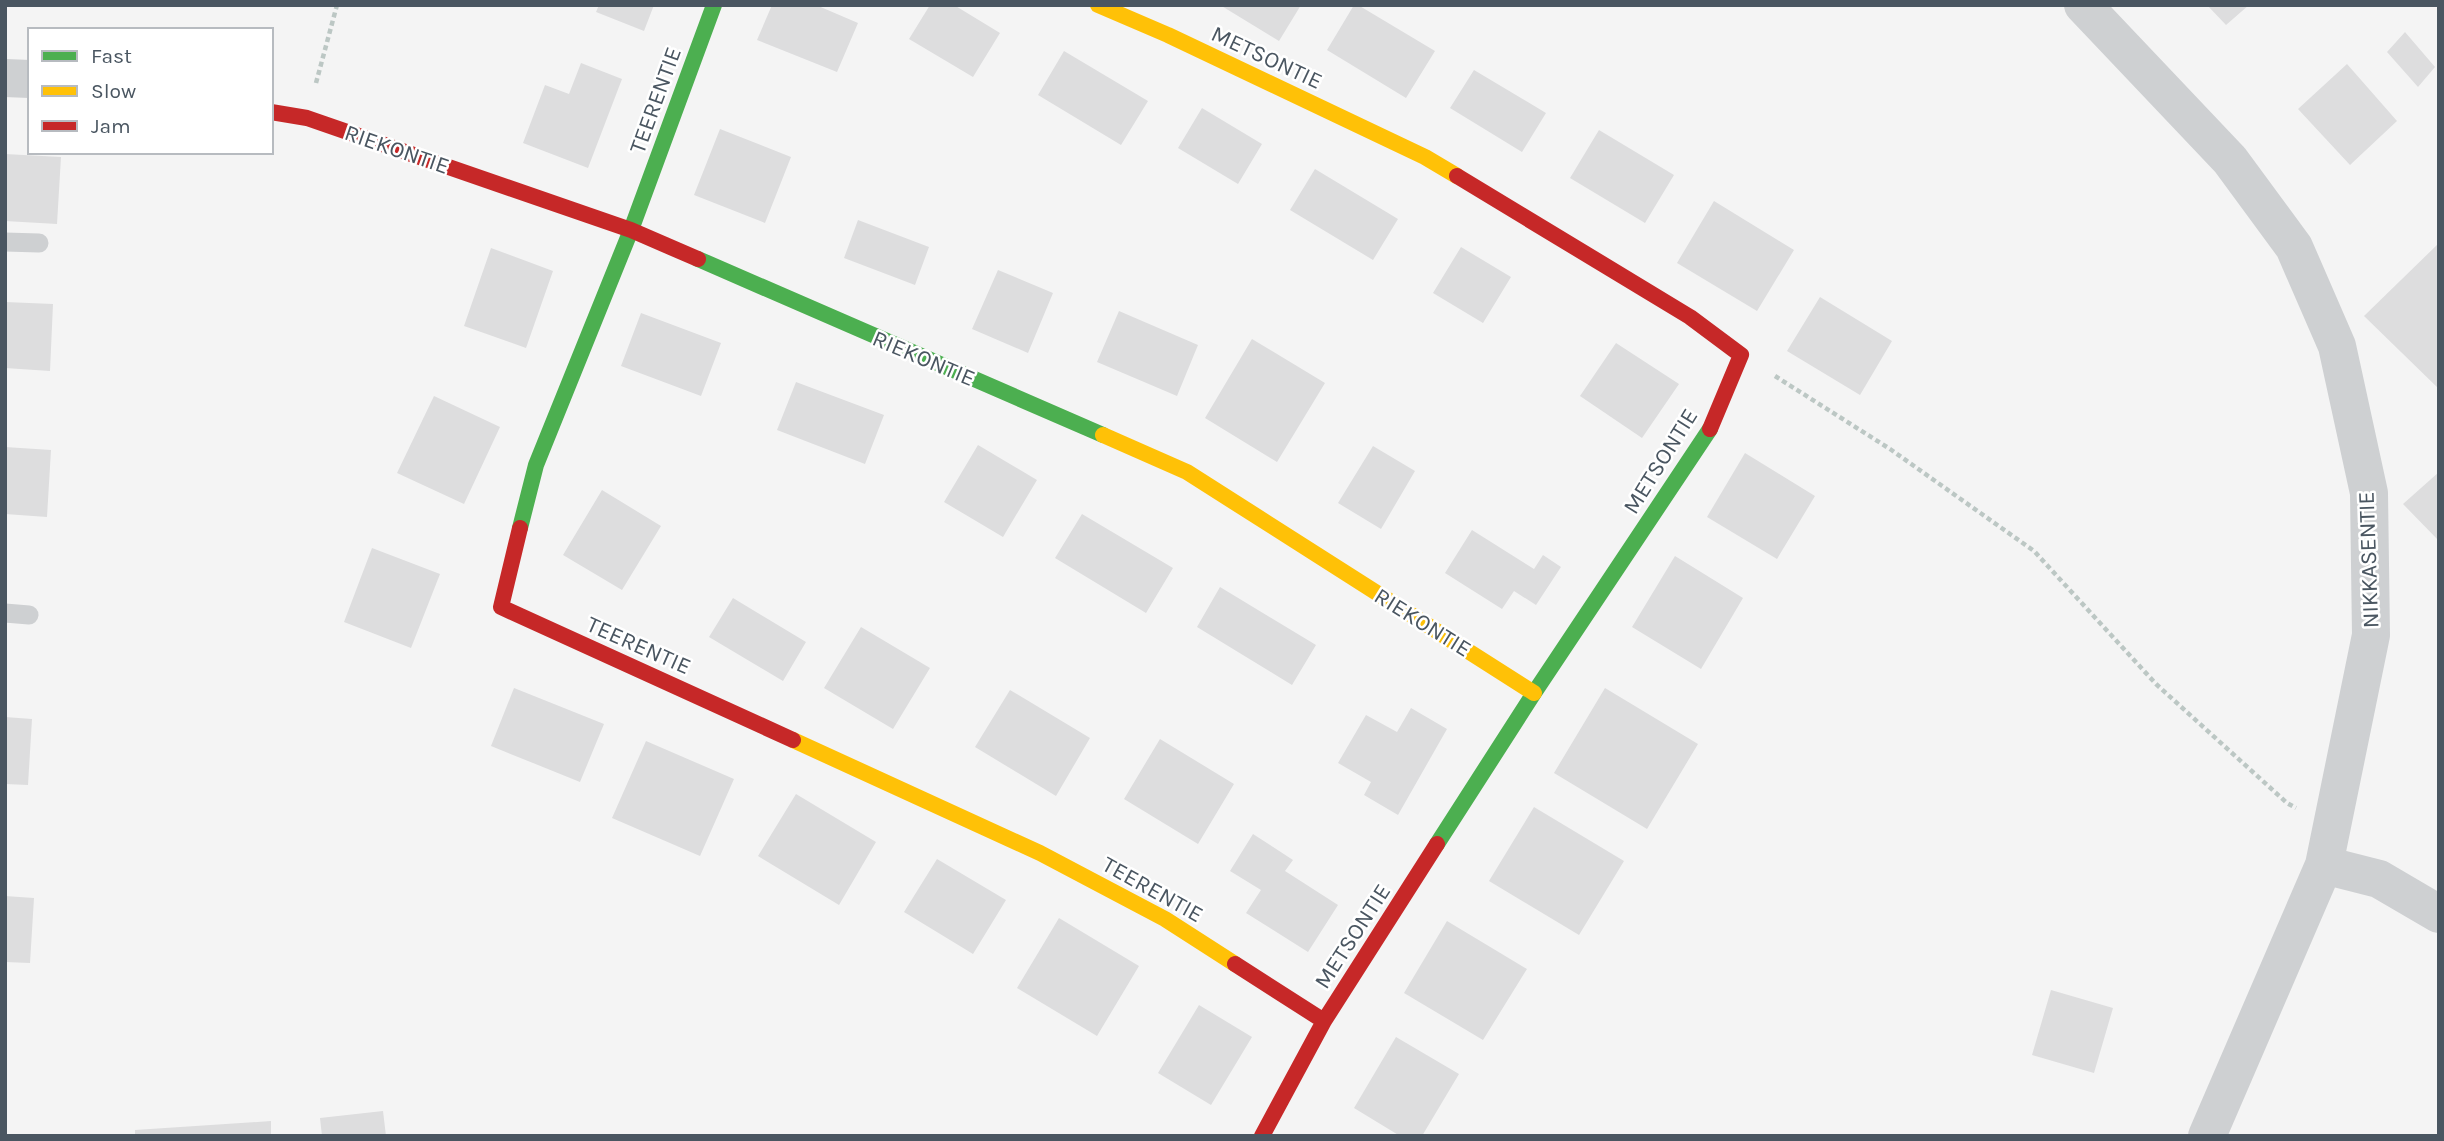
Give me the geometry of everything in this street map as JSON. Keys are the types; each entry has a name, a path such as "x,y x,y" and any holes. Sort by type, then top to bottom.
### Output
{"street":[{"name":"TEERENTIE","path":"714,5 631,230 536,465 501,607 1040,853 1165,919 1324,1021"},
{"name":"METSONTIE","path":"1098,5 1168,35 1426,157 1690,317 1741,355 1711,427 1534,693 1324,1021 1262,1136"},
{"name":"NIKKASENTIE","path":"2083,5 2230,160 2294,247 2337,346 2369,493 2371,635 2324,865 2207,1136"},
{"path":"5,78 28,79"},
{"name":"RIEKONTIE","path":"273,112 307,118 631,230 1187,472 1534,693"},
{"path":"2324,865 2379,879 2439,914"}],"lane":[{"path":"5,242 39,243"},
{"path":"5,613 29,615"}],"path":[{"path":"307,118 337,5"},
{"path":"1741,355 1890,449 2034,551 2156,684 2287,803 2332,828"}],"building":[{"path":"599,5 654,5 644,31 596,12"},
{"path":"772,5 816,5 858,23 837,72 757,40"},
{"path":"930,5 954,5 1000,33 973,77 909,39"},
{"path":"1220,5 1301,5 1279,41"},
{"path":"1354,5 1435,51 1406,98 1327,50"},
{"path":"2207,5 2249,5 2226,25"},
{"path":"2405,32 2435,67 2418,87 2387,52"},
{"path":"1064,51 1148,101 1121,145 1038,95"},
{"path":"581,63 622,79 588,168 523,143 545,85 569,94"},
{"path":"2347,64 2397,121 2350,165 2298,109"},
{"path":"1474,70 1546,113 1522,152 1450,108"},
{"path":"1202,108 1262,144 1238,184 1178,148"},
{"path":"720,129 791,157 765,223 694,195"},
{"path":"1599,130 1674,175 1645,223 1570,178"},
{"path":"5,154 61,157 57,224 5,221"},
{"path":"1315,169 1398,219 1373,260 1290,210"},
{"path":"1714,201 1794,250 1757,311 1677,263"},
{"path":"858,220 929,247 915,285 844,258"},
{"path":"2439,243 2439,389 2364,316"},
{"path":"1461,247 1511,277 1483,323 1433,293"},
{"path":"491,248 553,271 526,348 464,326"},
{"path":"998,270 1053,293 1028,353 972,329"},
{"path":"1820,297 1892,341 1860,395 1787,351"},
{"path":"5,302 53,304 50,371 5,368"},
{"path":"1119,311 1198,345 1177,396 1097,362"},
{"path":"641,313 721,343 701,396 621,366"},
{"path":"1252,339 1325,383 1277,462 1205,418"},
{"path":"1616,343 1679,384 1642,438 1580,396"},
{"path":"796,382 884,415 865,464 777,430"},
{"path":"434,396 500,427 464,504 397,473"},
{"path":"978,445 1037,480 1003,537 944,502"},
{"path":"1373,446 1415,471 1381,529 1338,503"},
{"path":"5,447 51,450 47,517 5,514"},
{"path":"1745,453 1815,496 1777,559 1707,517"},
{"path":"2439,472 2439,541 2403,504"},
{"path":"602,490 661,526 622,590 563,555"},
{"path":"1082,514 1173,568 1146,613 1055,558"},
{"path":"1472,530 1534,569 1543,555 1561,567 1536,605 1514,591 1502,609 1445,573"},
{"path":"372,548 440,574 411,648 344,622"},
{"path":"1675,556 1743,598 1701,669 1632,627"},
{"path":"1220,587 1316,645 1292,685 1197,627"},
{"path":"733,598 806,642 783,681 709,637"},
{"path":"861,627 930,668 893,729 824,688"},
{"path":"514,688 604,724 580,782 491,746"},
{"path":"1605,688 1698,744 1647,829 1554,773"},
{"path":"1010,690 1090,738 1056,796 975,747"},
{"path":"1411,708 1447,729 1398,815 1364,795 1371,782 1338,763 1366,715 1397,732"},
{"path":"5,717 32,719 28,785 5,784"},
{"path":"1160,739 1234,784 1198,844 1124,799"},
{"path":"646,741 734,779 700,856 612,818"},
{"path":"796,794 876,842 839,905 758,856"},
{"path":"1534,807 1624,861 1579,935 1489,881"},
{"path":"1253,834 1293,860 1285,871 1338,905 1308,952 1246,913 1261,890 1230,871"},
{"path":"937,859 1006,900 973,954 904,912"},
{"path":"5,896 34,898 30,963 5,962"},
{"path":"1059,918 1139,966 1097,1036 1017,988"},
{"path":"1447,921 1527,969 1483,1040 1404,993"},
{"path":"2051,990 2113,1008 2094,1073 2032,1055"},
{"path":"1199,1005 1252,1037 1211,1105 1158,1073"},
{"path":"1396,1037 1459,1074 1422,1136 1400,1136 1354,1108"},
{"path":"383,1111 386,1136 322,1136 320,1118"},
{"path":"271,1121 271,1136 135,1136 135,1130"}],"traffic: fast":[{"path":"520,528 536,465 631,230 714,5"},
{"path":"698,259 1103,435"},
{"path":"1437,844 1710,429"}],"traffic: slow":[{"path":"1098,5 1168,35 1425,157 1457,176"},
{"path":"1103,435 1187,472 1534,693"},
{"path":"793,740 1040,853 1165,919 1235,964"}],"traffic: jam":[{"path":"273,112 307,118 631,230 698,259"},
{"path":"1457,176 1690,317 1741,355 1710,429"},
{"path":"520,528 501,607 793,740"},
{"path":"1262,1136 1324,1021 1437,844"},
{"path":"1235,964 1324,1021"}]}
